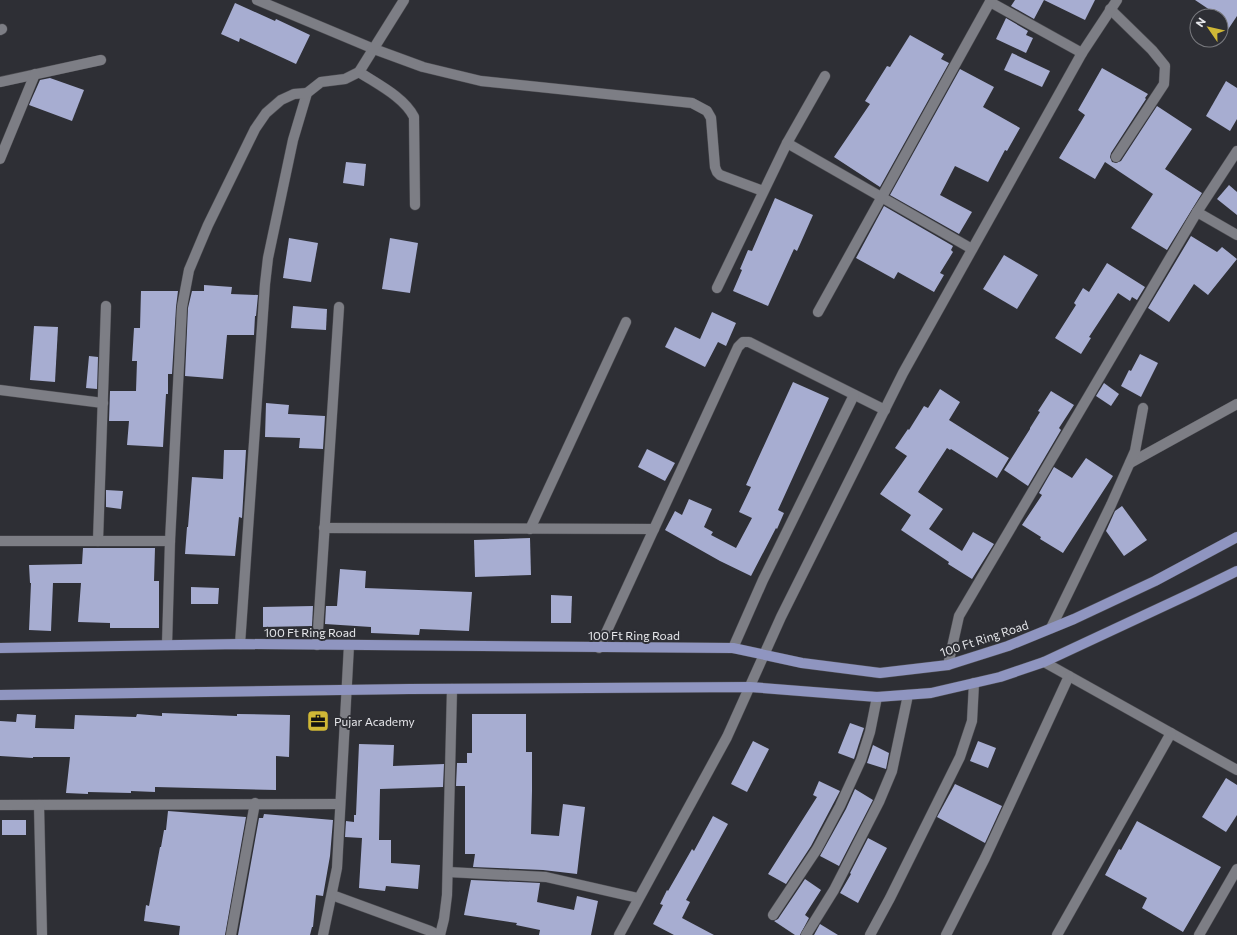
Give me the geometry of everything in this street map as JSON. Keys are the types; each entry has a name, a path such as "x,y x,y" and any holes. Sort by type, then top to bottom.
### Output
{"main road":[{"name":"100 Ft Ring Road","path":"0,648 240,644 733,648 802,663 880,673 948,665 1008,646 1074,619 1155,581 1237,537"},
{"path":"0,695 347,690 750,687 877,697 931,693 1000,677 1044,662 1194,592 1237,570"}],"street":[{"path":"257,0 272,3 374,50 422,67 481,81 692,103 707,111 711,118 715,167 717,172 720,175 764,191"},
{"path":"166,645 182,308 190,270 208,225 255,129 266,113 281,100 294,94 306,93 321,82 345,79 360,72 404,0"},
{"path":"619,935 727,737 781,617 903,373 1082,53 1117,0"},
{"path":"818,312 991,1 1082,53"},
{"path":"1110,9 1152,50 1165,66 1164,84 1116,157"},
{"path":"0,82 101,60"},
{"path":"360,72 404,102 414,117 415,205"},
{"path":"0,159 35,74"},
{"path":"717,288 787,143 825,76"},
{"path":"240,644 267,265 292,140 306,93"},
{"path":"787,143 972,249"},
{"path":"948,665 959,616 1197,212 1237,150"},
{"path":"1197,212 1237,235"},
{"path":"98,541 106,306"},
{"path":"316,645 339,307"},
{"path":"530,529 626,322"},
{"path":"599,648 738,347 743,342 749,342 885,410"},
{"path":"0,390 103,403"},
{"path":"733,648 763,580 854,394"},
{"path":"1130,463 1237,404"},
{"path":"1051,628 1130,463 1135,451 1143,408"},
{"path":"324,528 654,529"},
{"path":"0,541 170,542"},
{"path":"324,935 336,868 349,645"},
{"path":"1044,662 1237,770"},
{"path":"950,934 1069,676"},
{"path":"870,935 890,898 960,756 972,721 974,683"},
{"path":"332,895 439,935 446,907 448,872 452,689"},
{"path":"806,935 834,890 884,790 892,771 908,695"},
{"path":"773,915 817,849 840,806 860,760 870,732 877,697"},
{"path":"1057,935 1171,733"},
{"path":"0,805 255,803 340,804"},
{"path":"231,935 255,803"},
{"path":"39,805 42,935"},
{"path":"1199,935 1237,869"},
{"path":"448,872 546,877 638,898"}],"building":[{"path":"1015,0 1044,0 1034,19 1011,6"},
{"path":"1044,0 1095,0 1085,20"},
{"path":"1195,0 1237,0 1237,16 1229,28 1229,8 1207,8"},
{"path":"235,3 275,21 276,19 310,35 296,64 240,38 239,42 221,34"},
{"path":"1006,18 1028,31 1026,35 1033,38 1026,53 996,39"},
{"path":"910,35 944,54 941,59 949,63 880,187 834,157 870,104 865,101 887,66 890,67"},
{"path":"1012,53 1050,71 1042,87 1004,70"},
{"path":"1102,68 1148,94 1111,153 1110,157 1112,162 1116,163 1121,161 1157,106 1192,129 1165,169 1202,193 1167,250 1131,228 1153,194 1105,162 1095,179 1059,158 1085,115 1078,110"},
{"path":"960,69 994,87 983,107 1020,128 1007,151 1005,150 988,182 955,166 940,195 972,212 959,234 890,195"},
{"path":"50,78 84,90 72,121 29,105 40,80"},
{"path":"1226,81 1237,88 1237,119 1230,131 1206,116"},
{"path":"346,162 366,164 364,186 343,183"},
{"path":"1229,185 1237,192 1237,215 1217,199"},
{"path":"775,198 813,215 797,251 794,249 768,306 733,291 742,270 740,269 748,250 752,251"},
{"path":"884,206 953,246 951,250 953,252 940,273 944,275 934,292 898,272 894,279 856,258"},
{"path":"1191,236 1217,252 1222,247 1237,259 1208,295 1194,284 1169,322 1148,308"},
{"path":"289,238 318,243 311,282 283,278"},
{"path":"390,238 418,243 410,293 382,289"},
{"path":"1004,255 1038,275 1017,309 983,289"},
{"path":"1107,263 1145,287 1137,300 1132,297 1130,301 1118,293 1089,337 1091,338 1081,354 1055,338 1076,305 1074,303 1083,288 1089,292"},
{"path":"204,285 232,287 231,294 258,295 254,335 227,335 223,379 185,376 188,308 192,291 204,291"},
{"path":"141,291 178,291 172,374 168,374 168,394 166,394 163,447 127,445 129,421 109,421 110,391 136,391 137,361 132,361 134,328 140,328"},
{"path":"293,306 327,309 326,330 291,328"},
{"path":"712,312 736,323 726,346 718,342 705,367 665,347 675,327 700,339"},
{"path":"34,326 58,327 55,382 30,380"},
{"path":"1140,354 1158,363 1141,397 1121,386 1129,370 1131,371"},
{"path":"89,356 98,357 97,389 86,388"},
{"path":"793,382 829,398 778,510 784,513 777,529 776,528 751,576 720,561 665,530 675,511 682,515 689,499 712,509 704,527 713,532 711,535 736,548 752,518 739,512 751,487 746,485"},
{"path":"1104,383 1119,394 1111,406 1096,396"},
{"path":"940,389 960,402 949,420 1009,458 997,478 951,449 950,450 947,448 918,492 943,509 929,529 962,551 973,532 994,544 972,579 948,564 949,562 901,530 911,515 880,494 907,456 895,448 908,429 909,430 924,406 928,408"},
{"path":"1051,391 1074,405 1059,428 1061,430 1028,486 1004,470 1030,429 1040,412 1038,411"},
{"path":"266,403 289,405 288,414 325,416 323,449 299,448 300,438 265,437"},
{"path":"647,449 675,463 665,481 638,467"},
{"path":"224,450 246,450 242,518 239,517 235,556 185,554 192,477 223,479"},
{"path":"1086,458 1113,476 1063,553 1040,539 1041,537 1022,525 1042,495 1039,493 1054,467 1072,478"},
{"path":"106,490 123,491 121,509 106,507"},
{"path":"1122,506 1147,540 1124,556 1106,531 1115,511"},
{"path":"530,538 531,575 475,577 474,540"},
{"path":"83,548 155,548 154,581 159,581 159,628 110,628 110,623 78,622 81,583 53,583 51,631 29,630 31,583 29,565 82,564"},
{"path":"340,569 366,571 365,588 472,592 469,631 420,629 419,635 371,633 371,627 325,624 326,606 337,606"},
{"path":"191,587 219,588 218,604 191,604"},
{"path":"551,595 572,596 571,623 551,623"},
{"path":"313,606 312,626 263,627 263,607"},
{"path":"162,713 237,716 237,714 290,715 289,757 276,756 276,790 155,787 155,792 131,791 131,793 66,793 70,757 33,758 0,756 0,721 16,722 17,714 36,715 35,728 74,729 75,715 136,717 137,714 162,716"},
{"path":"472,714 526,714 526,752 532,752 531,834 559,836 563,804 585,807 577,874 543,870 473,867 475,854 465,854 465,786 456,786 457,763 467,763 467,753 472,753"},
{"path":"850,723 864,728 854,759 838,753"},
{"path":"753,741 769,749 747,792 731,784"},
{"path":"978,741 996,748 988,768 970,761"},
{"path":"359,744 394,745 393,766 444,764 443,787 380,789 379,840 391,840 391,863 420,865 418,889 386,886 385,891 359,888 362,838 345,837 346,821 354,822 354,815 356,815"},
{"path":"873,745 889,753 886,769 867,763"},
{"path":"1226,778 1237,785 1237,815 1226,832 1202,817"},
{"path":"819,781 840,791 811,846 786,884 768,874 817,797 813,795"},
{"path":"955,784 1002,806 985,843 937,817"},
{"path":"855,789 873,800 839,866 820,856 846,809"},
{"path":"168,811 246,817 225,935 179,935 180,926 144,921 146,905 149,906 164,830 166,830"},
{"path":"264,814 333,820 330,856 323,896 316,895 313,927 310,935 238,935 259,818 263,818"},
{"path":"713,816 728,824 686,900 690,902 682,918 714,935 674,935 653,924 663,905 660,904 667,890 668,891 692,849 694,851"},
{"path":"2,820 26,820 26,835 2,835"},
{"path":"1137,821 1221,867 1183,932 1142,908 1147,898 1105,875 1119,849 1121,850"},
{"path":"868,838 887,848 858,903 840,893"},
{"path":"805,879 821,890 805,915 809,918 800,935 795,935 774,921 778,919"},
{"path":"471,880 540,883 537,902 574,910 577,896 598,901 591,935 539,935 540,930 516,925 517,923 464,915"},
{"path":"820,924 838,935 814,935"}],"place":[{"name":"Pujar Academy","path":"318,721"}]}
